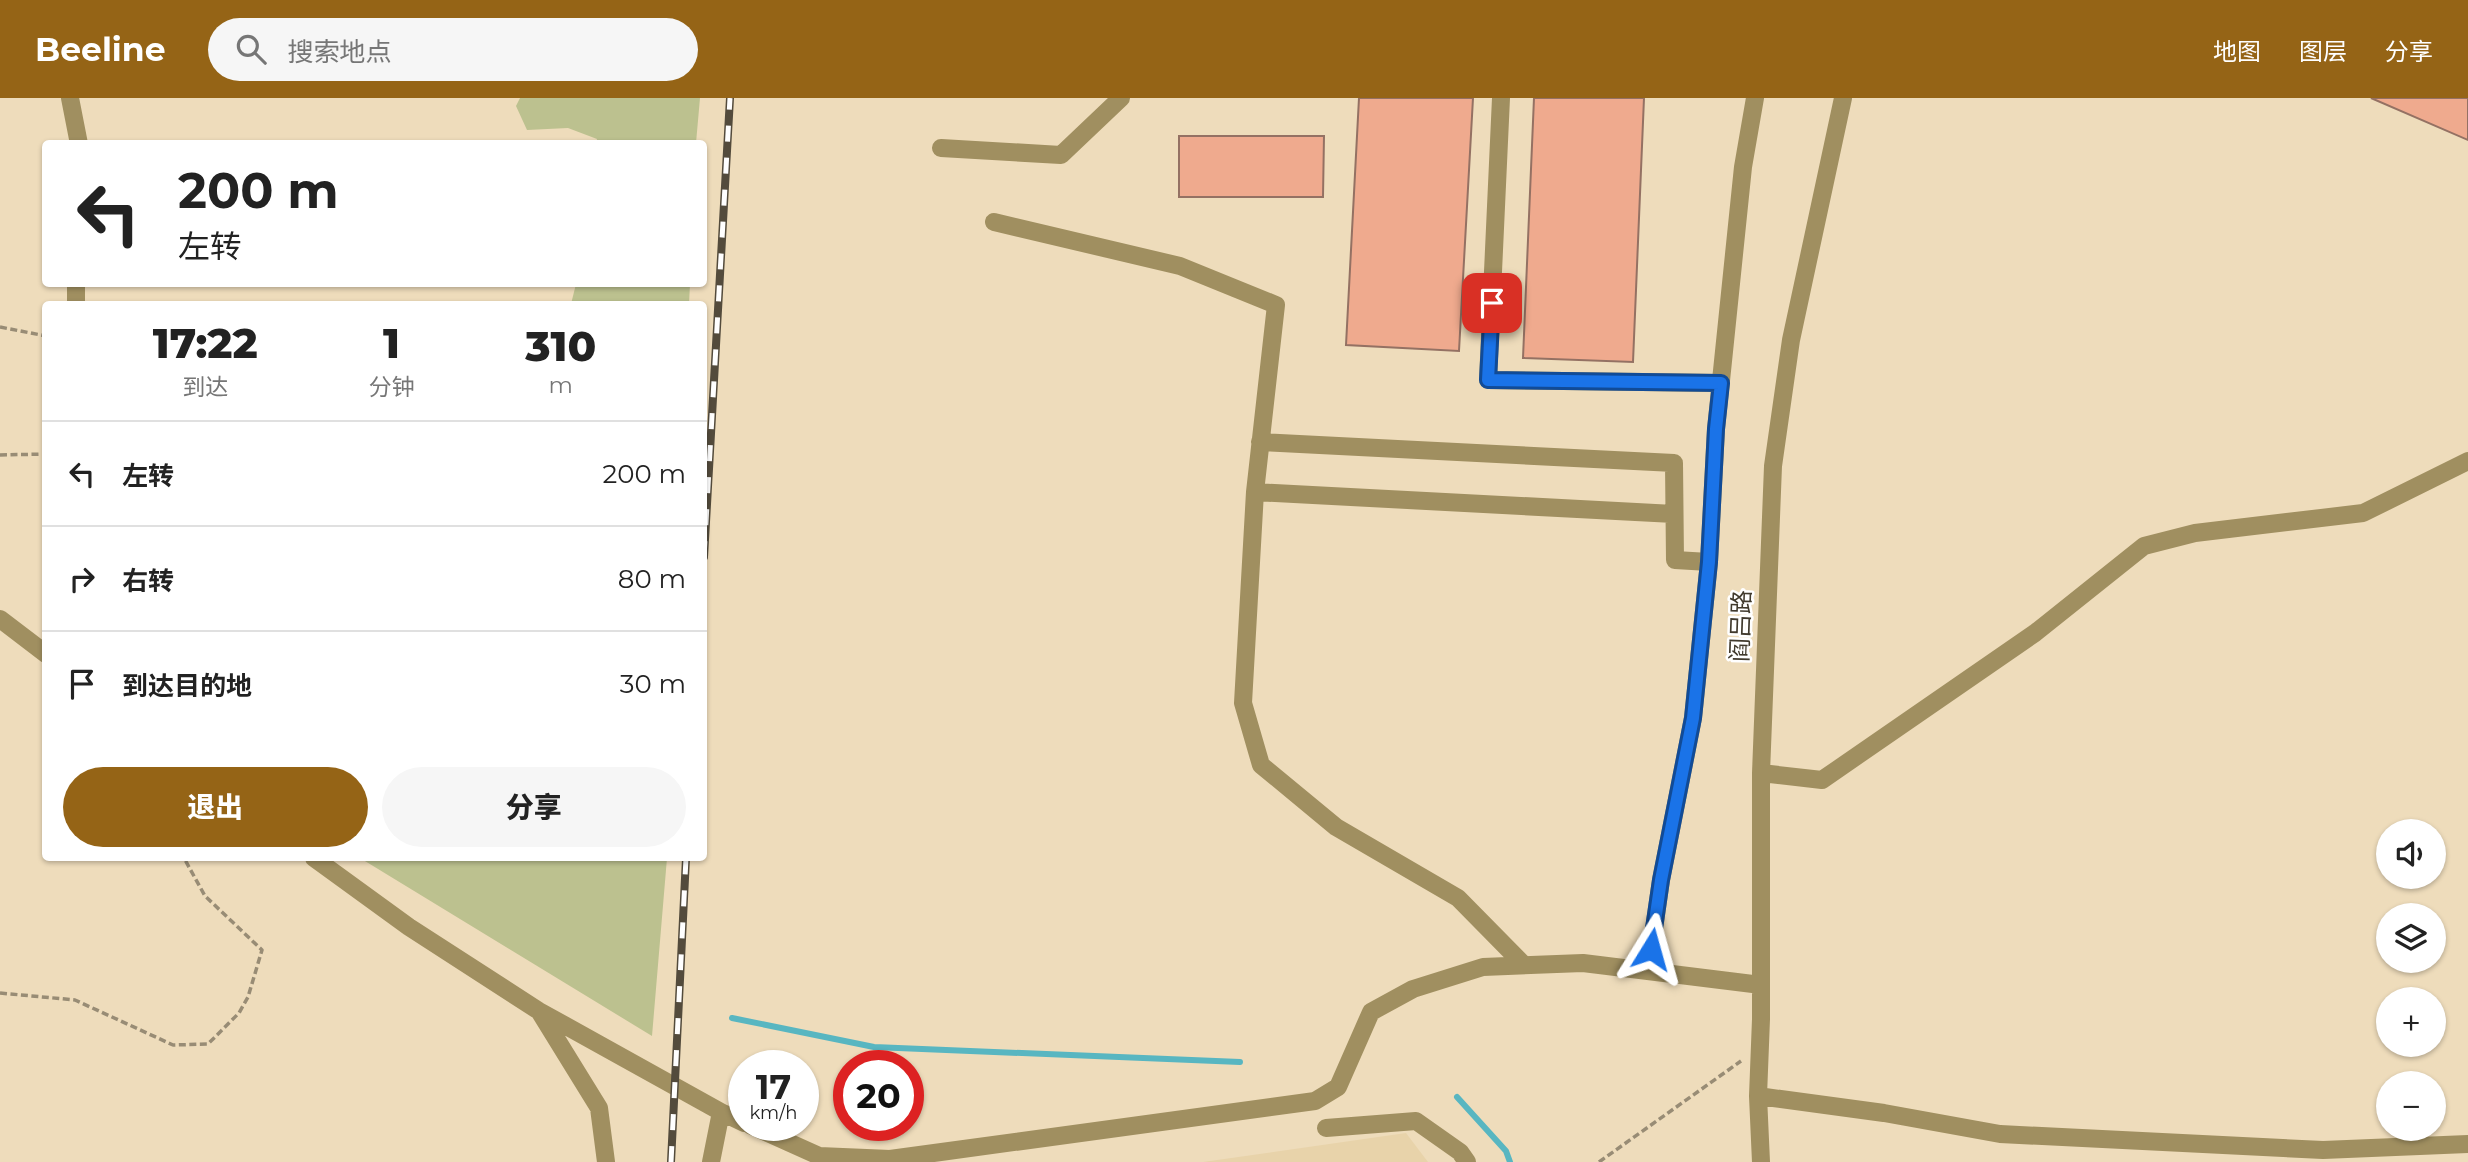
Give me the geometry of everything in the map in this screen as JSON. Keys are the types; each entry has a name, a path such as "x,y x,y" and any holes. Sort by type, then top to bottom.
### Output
{"street":[{"path":"70,98 78,140"},
{"path":"941,148 1061,155 1121,98"},
{"path":"1501,98 1488,380 1721,383"},
{"path":"1648,971 1661,880 1693,718 1709,562 1716,429 1743,167 1755,98"},
{"name":"阎吕路","path":"1761,1162 1758,1096 1761,773 1773,466 1791,340 1843,98"},
{"path":"994,222 1180,266 1276,305 1255,492 1243,703 1261,765 1336,827 1458,898 1524,965"},
{"path":"1261,442 1674,463 1675,559 1709,562"},
{"path":"1761,773 1822,780 2035,633 2144,546 2195,533 2363,513 2468,461"},
{"path":"1255,492 1675,514"},
{"path":"0,619 42,651"},
{"path":"318,861 409,927 539,1011 728,1115"},
{"path":"786,1141 819,1156 890,1159 1315,1101 1338,1087 1371,1012 1413,989 1483,967 1583,964 1761,985"},
{"path":"539,1011 599,1108 606,1162"},
{"path":"1758,1096 1884,1113 2000,1134 2323,1150 2468,1144"},
{"path":"711,1162 721,1112"},
{"path":"1325,1128 1416,1121 1460,1152 1467,1162"}],"path":[{"path":"0,327 42,335"},
{"path":"0,456 42,454"},
{"path":"0,993 75,1000 173,1045 208,1044 239,1013 248,997 261,950 205,896 186,861"},
{"path":"1599,1162 1760,1048"}],"shaded area":[{"path":"1406,1133 1428,1162 1203,1162"}],"green space":[{"path":"520,98 700,98 696,140 597,140 568,128 527,130 516,106"},
{"path":"575,287 690,287 689,301 572,301"},
{"path":"365,861 667,861 652,1036"}],"building":[{"path":"1359,98 1473,98 1459,351 1346,345"},
{"path":"1534,98 1644,98 1633,362 1523,358"},
{"path":"2371,98 2468,98 2468,140"},
{"path":"1179,136 1324,136 1323,197 1179,197"}],"waterway":[{"path":"732,1018 874,1047 1240,1062"},
{"path":"1457,1097 1506,1151 1510,1162"}],"railway":[{"path":"707,504 730,98"},
{"path":"671,1162 686,861"}],"route":[{"path":"1492,303 1488,380 1721,383 1709,562 1693,718 1661,880 1651,949"}]}
